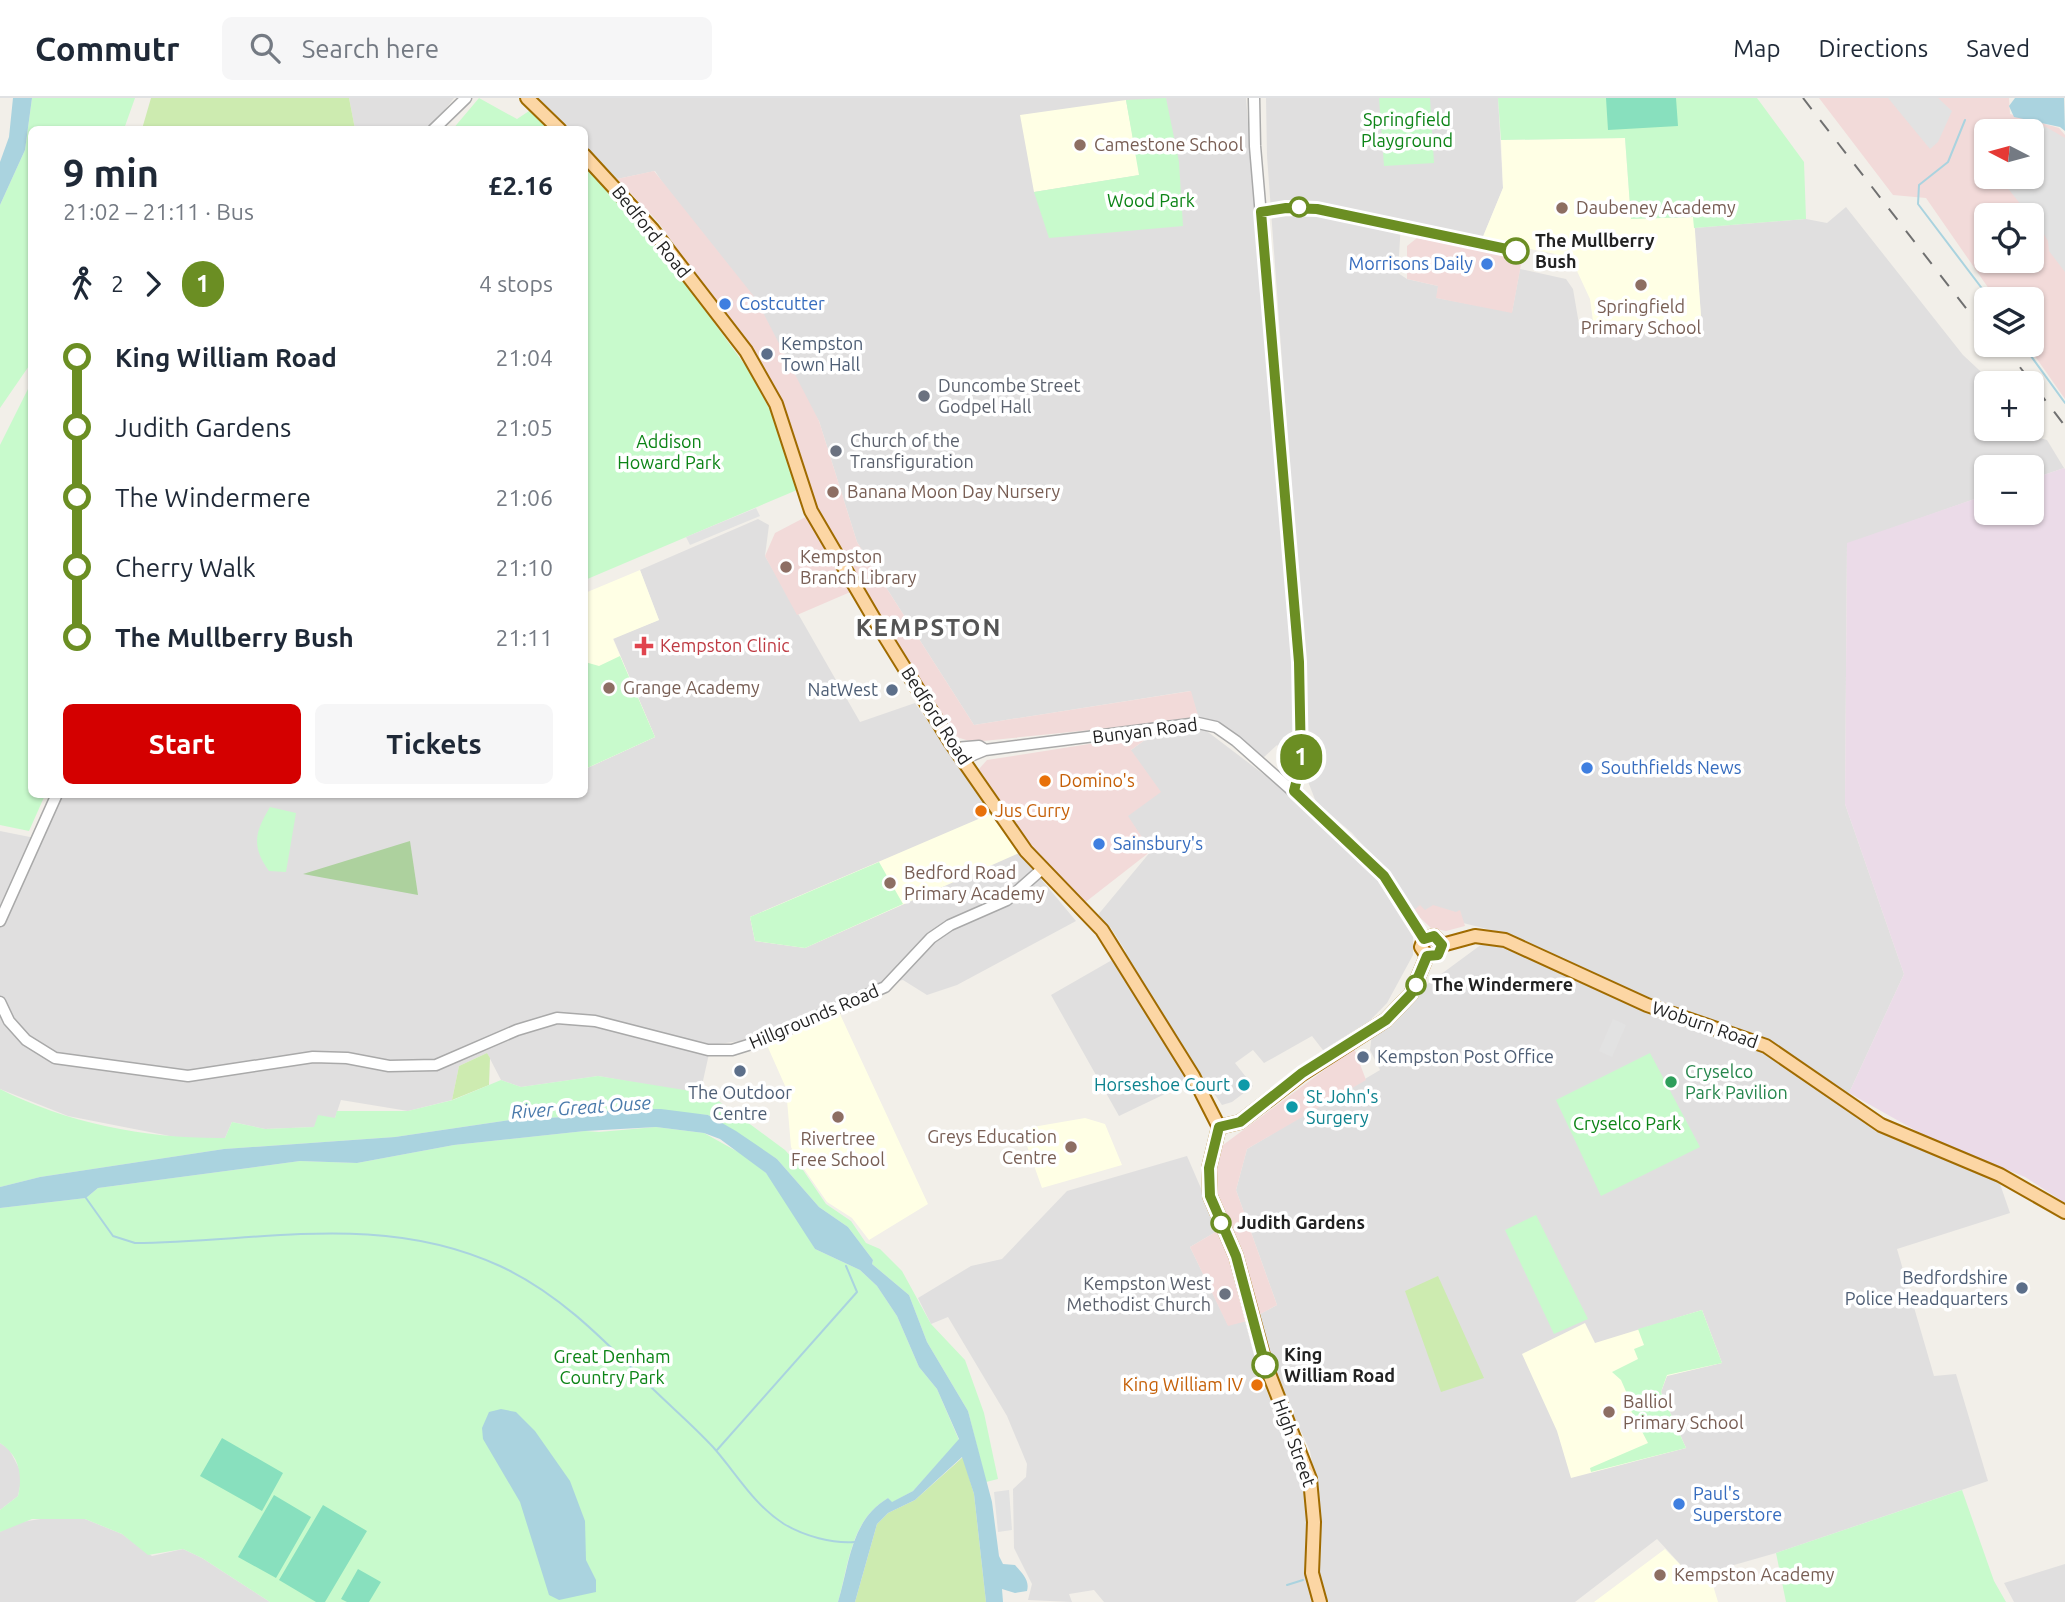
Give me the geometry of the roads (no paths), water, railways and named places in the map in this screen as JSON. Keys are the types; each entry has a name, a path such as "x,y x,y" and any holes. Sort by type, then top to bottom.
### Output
{"main road":[{"path":"527,98 556,126"},
{"name":"Bedford Road","path":"588,159 652,229 757,369 776,404 803,493 815,520 959,753 1041,870 1101,930 1206,1098 1219,1127"},
{"path":"1434,936 1442,945 1438,955 1427,956 1421,947 1424,939 1434,936"},
{"name":"Woburn Road","path":"1442,945 1475,936 1505,940 1647,1005 1766,1046 1881,1125 2000,1175 2065,1212"},
{"path":"1219,1127 1240,1122 1302,1073 1386,1020 1411,994 1427,956"},
{"name":"High Street","path":"1219,1127 1209,1168 1210,1196 1236,1256 1266,1366 1308,1472 1313,1496 1314,1581 1320,1602"}],"street":[{"path":"437,126 466,98"},
{"path":"1254,98 1255,146 1299,662 1301,763 1294,791"},
{"name":"Bunyan Road","path":"959,753 1207,724 1236,741 1294,791 1384,876 1424,939"},
{"path":"0,921 55,798"},
{"name":"Hillgrounds Road","path":"0,1002 9,1021 26,1040 55,1058 188,1076 313,1057 347,1058 388,1066 436,1065 524,1027 557,1018 595,1021 708,1051 732,1050 761,1041 885,987 902,972 931,938 950,925 1007,900 1041,870"}],"water":[{"path":"13,98 32,98 25,150 0,205 0,162 9,137"},
{"path":"2015,98 2064,98 2065,131 2044,124 2044,119 2014,117 2009,106"},
{"path":"622,1109 661,1109 708,1115 736,1131 777,1159 819,1207 848,1227 873,1260 872,1264 909,1295 927,1342 968,1411 992,1502 999,1556 1003,1564 1015,1565 1023,1574 1027,1591 1015,1593 1002,1589 1003,1602 986,1602 974,1494 962,1457 915,1500 888,1513 877,1524 855,1602 838,1602 853,1544 866,1518 888,1498 892,1502 913,1491 959,1439 937,1389 919,1367 897,1316 877,1286 860,1270 815,1249 766,1173 720,1139 704,1133 656,1127 585,1131 454,1145 357,1163 300,1161 98,1188 86,1198 0,1208 0,1187 40,1177 224,1149 395,1137 510,1120 564,1117"},
{"path":"501,1409 516,1412 535,1431 570,1481 585,1521 586,1560 596,1580 596,1592 559,1600 549,1595 520,1502 483,1439 482,1428 489,1412"}],"waterway":[{"path":"1965,120 1948,162 1919,185 1918,204 1981,287"},
{"path":"2032,357 2065,403"},
{"path":"86,1198 113,1236 135,1243 320,1233 365,1234 410,1239 455,1249 500,1266 540,1288 592,1330 704,1438 754,1498 773,1516 809,1535 837,1542 855,1542"},
{"path":"717,1450 857,1292 846,1266"},
{"path":"1287,1585 1303,1580"}],"railway":[{"path":"1803,98 1974,319"},
{"path":"2012,357 2065,426"}],"place":[{"name":"Camestone School","path":"1080,145"},
{"name":"Daubeney Academy","path":"1562,208"},
{"name":"The Mullberry Bush","path":"1516,251"},
{"name":"Morrisons Daily","path":"1487,264"},
{"name":"Springfield Primary School","path":"1641,285"},
{"name":"Costcutter","path":"725,304"},
{"name":"Kempston Town Hall","path":"767,354"},
{"name":"Duncombe Street Godpel Hall","path":"924,396"},
{"name":"Church of the Transfiguration","path":"836,451"},
{"name":"Banana Moon Day Nursery","path":"833,492"},
{"name":"Kempston Branch Library","path":"786,567"},
{"name":"Kempston Clinic","path":"644,646"},
{"name":"Grange Academy","path":"609,688"},
{"name":"NatWest","path":"892,690"},
{"name":"Southfields News","path":"1587,768"},
{"name":"Domino's","path":"1045,781"},
{"name":"Jus Curry","path":"981,811"},
{"name":"Sainsbury's","path":"1099,844"},
{"name":"Bedford Road Primary Academy","path":"890,883"},
{"name":"The Windermere","path":"1416,985"},
{"name":"Kempston Post Office","path":"1363,1057"},
{"name":"The Outdoor Centre","path":"740,1071"},
{"name":"Cryselco Park Pavilion","path":"1671,1082"},
{"name":"Horseshoe Court","path":"1244,1085"},
{"name":"St John's Surgery","path":"1292,1107"},
{"name":"Rivertree Free School","path":"838,1117"},
{"name":"Greys Education Centre","path":"1071,1147"},
{"name":"Judith Gardens","path":"1221,1223"},
{"name":"Bedfordshire Police Headquarters","path":"2022,1288"},
{"name":"Kempston West Methodist Church","path":"1225,1294"},
{"name":"King William Road","path":"1265,1365"},
{"name":"King William IV","path":"1257,1385"},
{"name":"Balliol Primary School","path":"1609,1412"},
{"name":"Paul's Superstore","path":"1679,1504"},
{"name":"Kempston Academy","path":"1660,1575"}],"district":[{"name":"KEMPSTON","path":"929,628"}],"park label":[{"name":"Springfield Playground","path":"1407,130"},
{"name":"Wood Park","path":"1151,201"},
{"name":"Addison Howard Park","path":"669,452"},
{"name":"Cryselco Park","path":"1627,1124"},
{"name":"Great Denham Country Park","path":"612,1367"}],"water label":[{"name":"River Great Ouse","path":"581,1107"}]}
